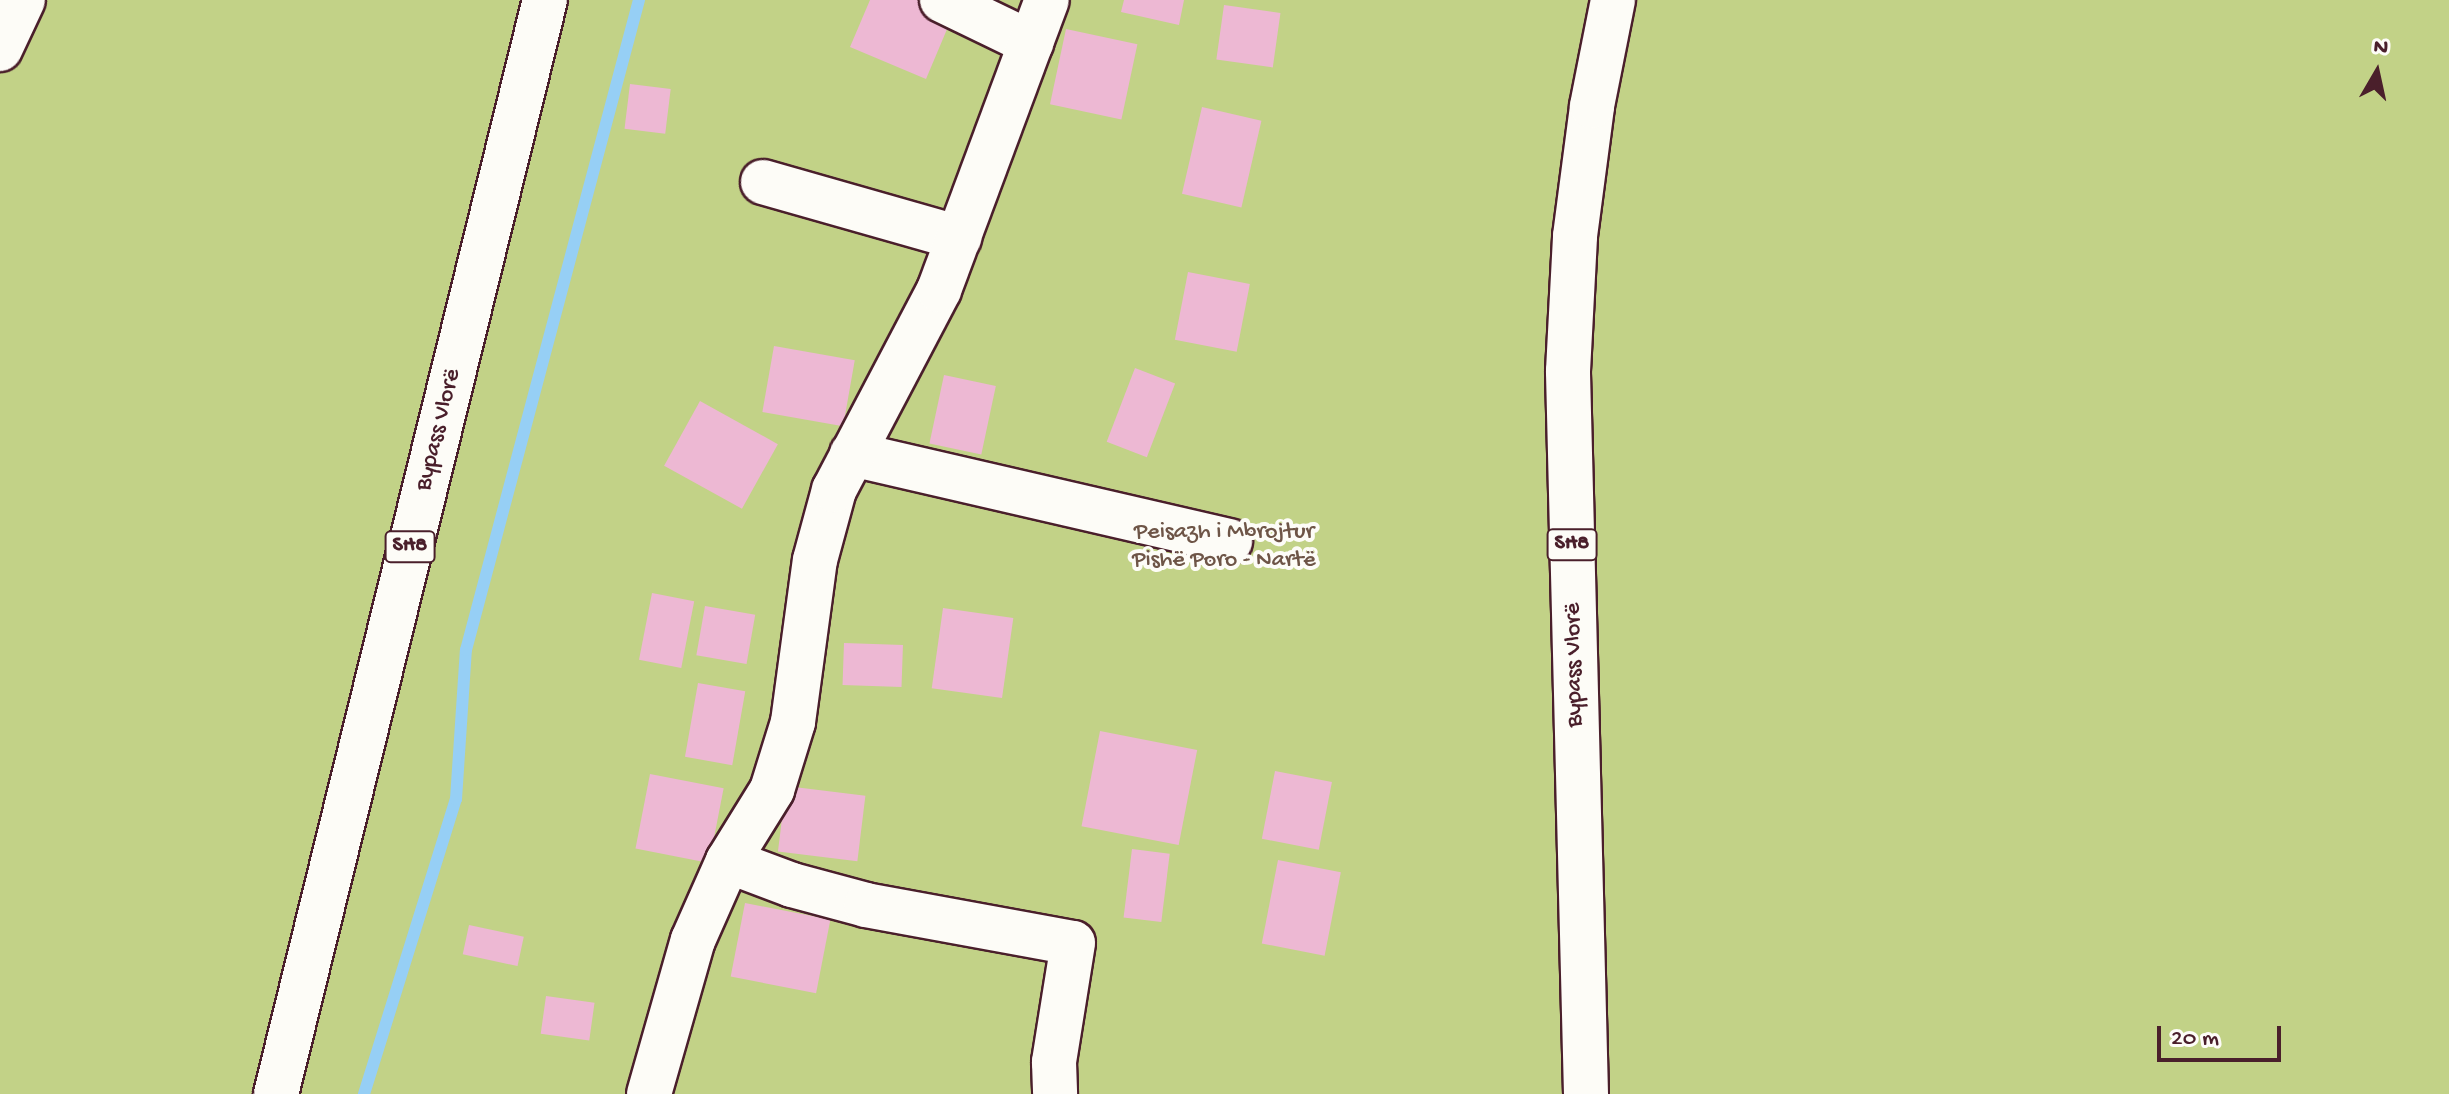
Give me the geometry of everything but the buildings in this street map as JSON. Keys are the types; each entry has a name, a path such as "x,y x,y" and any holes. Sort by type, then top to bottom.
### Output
{"street":[{"path":"0,49 23,0"},
{"name":"Bypass Vlorë","path":"276,1094 545,0"},
{"path":"942,0 1031,43"},
{"path":"649,1094 693,940 728,861 772,790 789,736 815,560 834,490 939,290 1047,0"},
{"name":"Bypass Vlorë","path":"1586,1094 1568,371 1575,236 1592,106 1613,0"},
{"path":"763,182 959,238"},
{"path":"852,454 1230,541"},
{"path":"728,861 866,905 1073,943 1054,1062 1055,1094"}],"green space":[{"name":"Peisazh i Mbrojtur Pishë Poro - Nartë","path":"0,0 2449,0 2449,1094 0,1094"}],"waterway":[{"path":"364,1094 456,799 466,650 639,0"}]}
